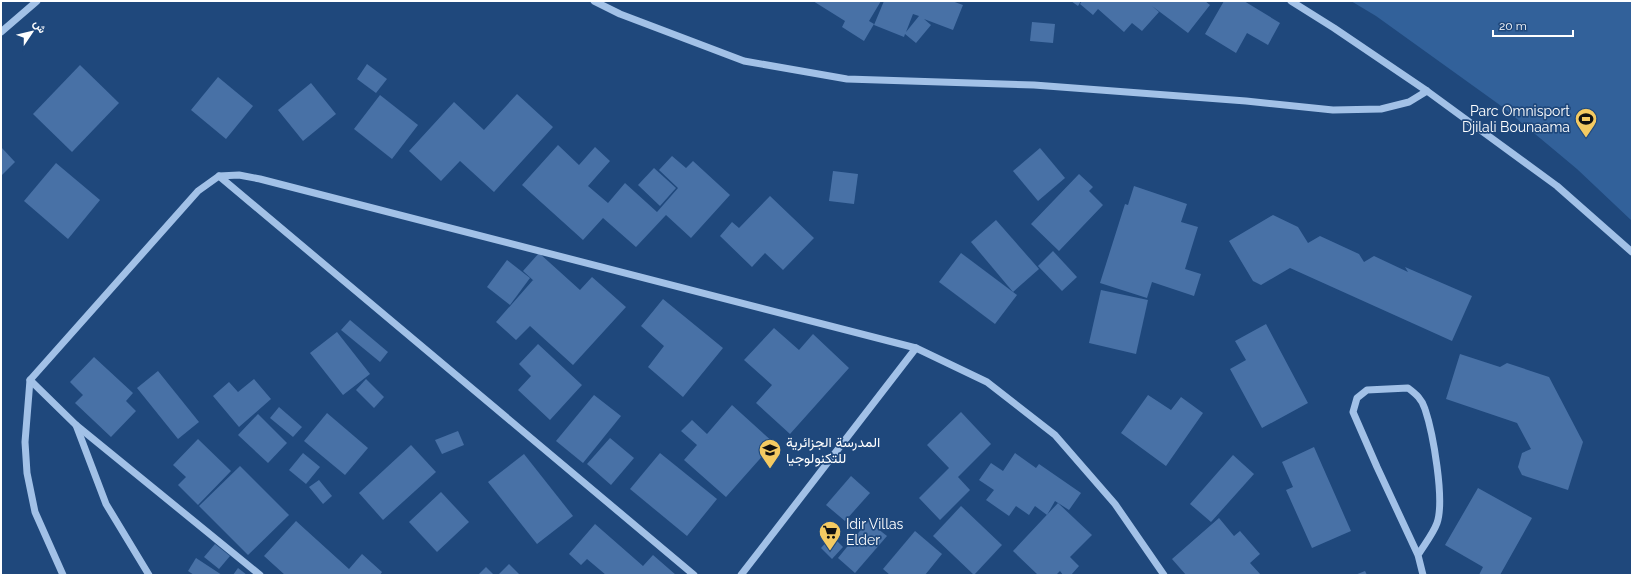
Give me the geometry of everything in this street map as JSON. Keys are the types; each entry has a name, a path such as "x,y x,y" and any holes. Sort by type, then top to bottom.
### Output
{"street":[{"path":"1,32 38,1"},
{"path":"594,1 620,14 744,61 846,79 1034,85 1246,100 1333,110 1381,109 1409,102 1427,90"},
{"path":"1291,1 1427,90 1557,186 1632,252"},
{"path":"63,575 35,512 27,473 25,442 30,380 198,192 219,176 239,175 260,179 916,348 987,382 1055,435 1114,504 1164,575"},
{"path":"219,176 694,575"},
{"path":"741,575 916,348"},
{"path":"30,380 76,425 260,575"},
{"path":"1418,555 1437,523 1440,506 1436,458 1425,408 1418,396 1408,388 1366,390 1357,398 1353,412 1418,555 1423,575"},
{"path":"76,425 106,504 149,575"}],"shaded area":[{"name":"Parc Omnisport Djilali Bounaama","path":"1351,1 1632,1 1632,221 1577,169 1504,108 1376,16"}],"building":[{"path":"813,1 881,1 869,21 874,24 864,41 842,27 845,21"},
{"path":"884,1 952,1 963,5 953,30 924,19 931,25 916,43 905,34 904,37 874,25","holes":["913,14 919,16 906,32"]},
{"path":"1071,1 1081,1 1078,6"},
{"path":"1082,1 1205,1 1210,5 1188,33 1152,6 1159,12 1142,31 1132,23 1124,32 1098,9 1093,15 1080,4"},
{"path":"1224,1 1244,1 1280,23 1268,45 1247,33 1236,53 1205,34"},
{"path":"1032,22 1055,24 1053,43 1030,41"},
{"path":"367,64 387,79 376,93 357,79"},
{"path":"80,65 119,103 72,152 33,114"},
{"path":"218,77 253,106 226,139 191,110"},
{"path":"311,83 336,114 303,141 278,110"},
{"path":"517,94 553,127 494,192 460,161 441,181 409,151 454,102 484,130"},
{"path":"380,95 418,125 392,159 354,129"},
{"path":"558,145 579,165 595,147 610,161 588,186 608,203 625,183 657,212 678,188 659,170 672,156 686,168 693,161 730,195 691,238 666,215 636,247 603,218 583,240 522,185"},
{"path":"1,147 15,162 1,176"},
{"path":"1040,148 1065,178 1038,201 1013,171"},
{"path":"56,163 100,200 68,239 24,201"},
{"path":"654,168 676,188 660,206 638,185"},
{"path":"833,171 858,174 854,204 829,201"},
{"path":"1079,174 1093,187 1089,191 1103,205 1059,251 1031,224"},
{"path":"1134,186 1187,204 1181,222 1198,227 1185,269 1201,274 1194,296 1152,282 1147,298 1100,283 1125,204 1128,205"},
{"path":"770,196 814,238 783,270 765,253 752,267 720,236 732,222 739,228"},
{"path":"1273,215 1298,227 1308,243 1320,236 1359,254 1364,262 1374,256 1408,272 1405,267 1472,296 1452,341 1290,268 1261,285 1253,281 1229,241"},
{"path":"996,220 1039,269 1013,292 971,242"},
{"path":"1053,251 1077,277 1062,291 1038,266"},
{"path":"539,253 580,290 592,277 626,307 573,365 530,326 516,340 496,322 533,280 523,271"},
{"path":"961,253 1017,295 995,324 939,282"},
{"path":"507,260 530,278 510,305 487,287"},
{"path":"1101,290 1148,300 1136,354 1089,343"},
{"path":"663,299 723,348 683,397 648,367 664,346 641,326"},
{"path":"350,320 388,352 380,362 341,330"},
{"path":"1266,324 1308,403 1262,428 1230,369 1246,360 1235,341"},
{"path":"774,328 799,350 813,334 849,368 790,434 756,403 772,385 744,360"},
{"path":"337,332 370,374 343,395 310,353"},
{"path":"538,344 582,385 550,420 518,390 531,376 519,364"},
{"path":"1460,354 1500,367 1507,363 1549,377 1583,442 1568,490 1522,475 1518,467 1522,453 1531,449 1517,423 1446,399"},
{"path":"94,357 133,393 126,401 136,411 111,437 75,403 83,395 70,382"},
{"path":"158,371 199,422 178,439 137,388"},
{"path":"254,379 271,399 239,427 213,396 229,382 238,392"},
{"path":"366,379 384,397 374,408 356,390"},
{"path":"594,395 621,416 583,463 556,441"},
{"path":"1148,395 1171,410 1181,397 1203,413 1166,466 1121,433"},
{"path":"732,405 774,443 726,497 684,460 697,445 681,431 692,420 707,434"},
{"path":"279,407 302,427 293,437 270,418"},
{"path":"961,412 991,444 958,477 970,490 940,520 919,498 949,468 927,445"},
{"path":"327,413 368,448 345,475 304,441"},
{"path":"258,414 287,443 268,463 238,435"},
{"path":"458,431 464,445 442,454 435,440"},
{"path":"610,438 634,458 611,485 587,464"},
{"path":"198,439 231,471 198,505 178,485 186,477 173,465"},
{"path":"411,445 436,472 383,520 359,493"},
{"path":"1314,447 1351,531 1312,548 1286,490 1293,487 1282,462"},
{"path":"303,453 320,467 306,484 289,470"},
{"path":"660,453 717,499 687,536 630,489"},
{"path":"1015,453 1036,468 1039,464 1081,493 1069,510 1055,501 1047,515 1035,506 1029,515 1016,506 1009,516 986,500 994,490 979,480 991,463 1003,471"},
{"path":"524,454 573,516 537,544 488,482"},
{"path":"1233,455 1254,474 1211,522 1190,504"},
{"path":"240,466 289,515 248,555 199,506"},
{"path":"851,476 870,493 845,521 826,505"},
{"path":"319,480 332,496 323,504 309,487"},
{"path":"1478,488 1532,518 1500,575 1479,575 1483,567 1445,545"},
{"path":"441,492 469,522 437,552 409,522"},
{"path":"1058,503 1092,535 1070,557 1079,566 1071,575 1063,575 1060,571 1056,575 1038,575 1013,551"},
{"path":"961,506 1002,545 974,575 933,536"},
{"path":"1219,518 1234,536 1240,531 1260,554 1250,563 1261,575 1186,575 1172,559"},
{"path":"296,521 349,569 362,554 382,572 380,575 285,575 264,556"},
{"path":"868,521 887,536 855,573 838,558"},
{"path":"595,524 643,566 653,555 676,575 606,575 587,559 581,565 569,554"},
{"path":"915,531 942,554 925,575 890,575 883,569"},
{"path":"832,536 843,547 832,559 821,548"},
{"path":"215,544 230,556 219,569 204,557"},
{"path":"196,558 222,575 194,575 188,571"},
{"path":"509,564 520,575 498,575"},
{"path":"486,567 494,575 478,575"},
{"path":"238,568 247,575 233,575"},
{"path":"1365,571 1367,575 1355,575"}],"place":[{"name":"Parc Omnisport Djilali Bounaama","path":"1586,138"},
{"name":"المدرسة الجزائرية للتكنولوجيا","path":"770,470"},
{"name":"Idir Villas Elder","path":"830,552"}]}
